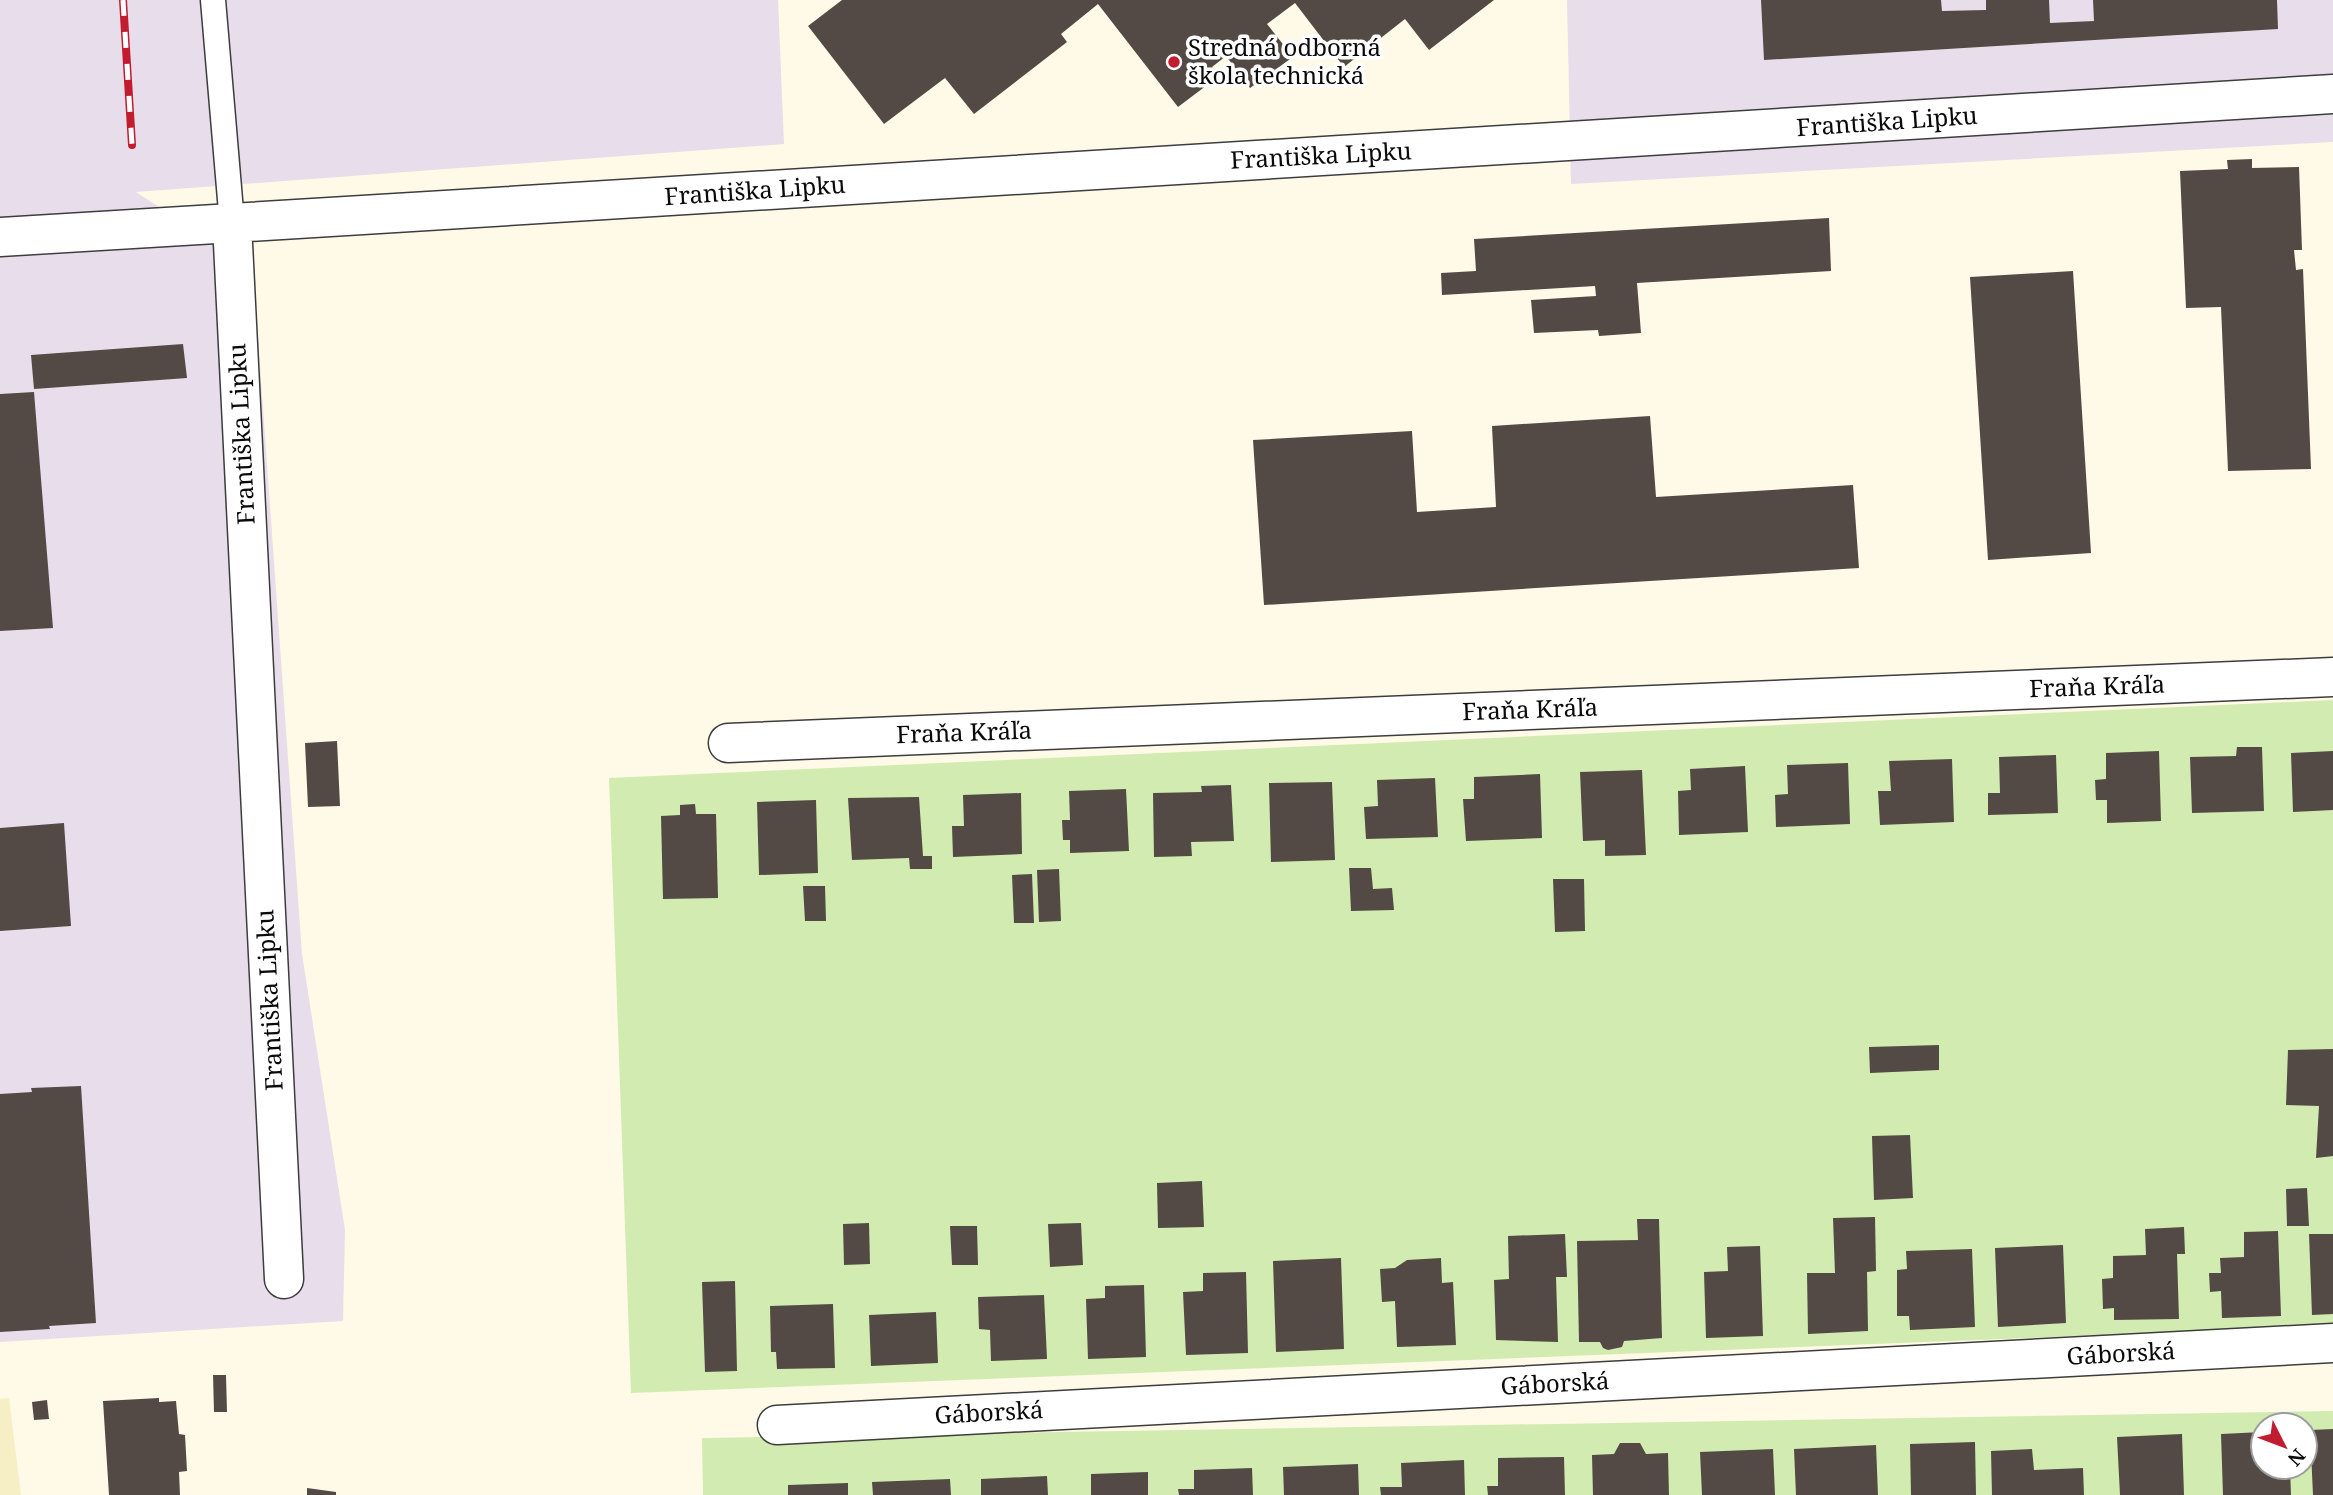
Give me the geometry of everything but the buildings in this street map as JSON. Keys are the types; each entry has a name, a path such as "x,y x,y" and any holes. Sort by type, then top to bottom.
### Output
{"street":[{"name":"Františka Lipku","path":"284,1279 232,223 2333,94"},
{"path":"0,237 232,223"},
{"name":"Fraňa Kráľa","path":"728,743 2333,677"},
{"name":"Gáborská","path":"777,1424 2333,1343"}],"lane":[{"path":"213,0 232,223"}],"shaded area":[{"path":"0,0 778,0 784,144 136,192 253,268 302,954 345,1230 343,1321 0,1342"},
{"path":"1567,0 2333,0 2333,142 1571,184"},
{"path":"9,1398 21,1495 0,1495 0,1399"}],"green space":[{"path":"2333,700 2333,1326 631,1393 609,778"},
{"path":"2319,1411 2333,1411 2333,1495 703,1495 702,1438 2249,1412 2249,1481 2319,1481"}],"railway":[{"path":"123,0 132,145"}],"place":[{"name":"Stredná odborná škola technická","path":"1174,62"}]}
